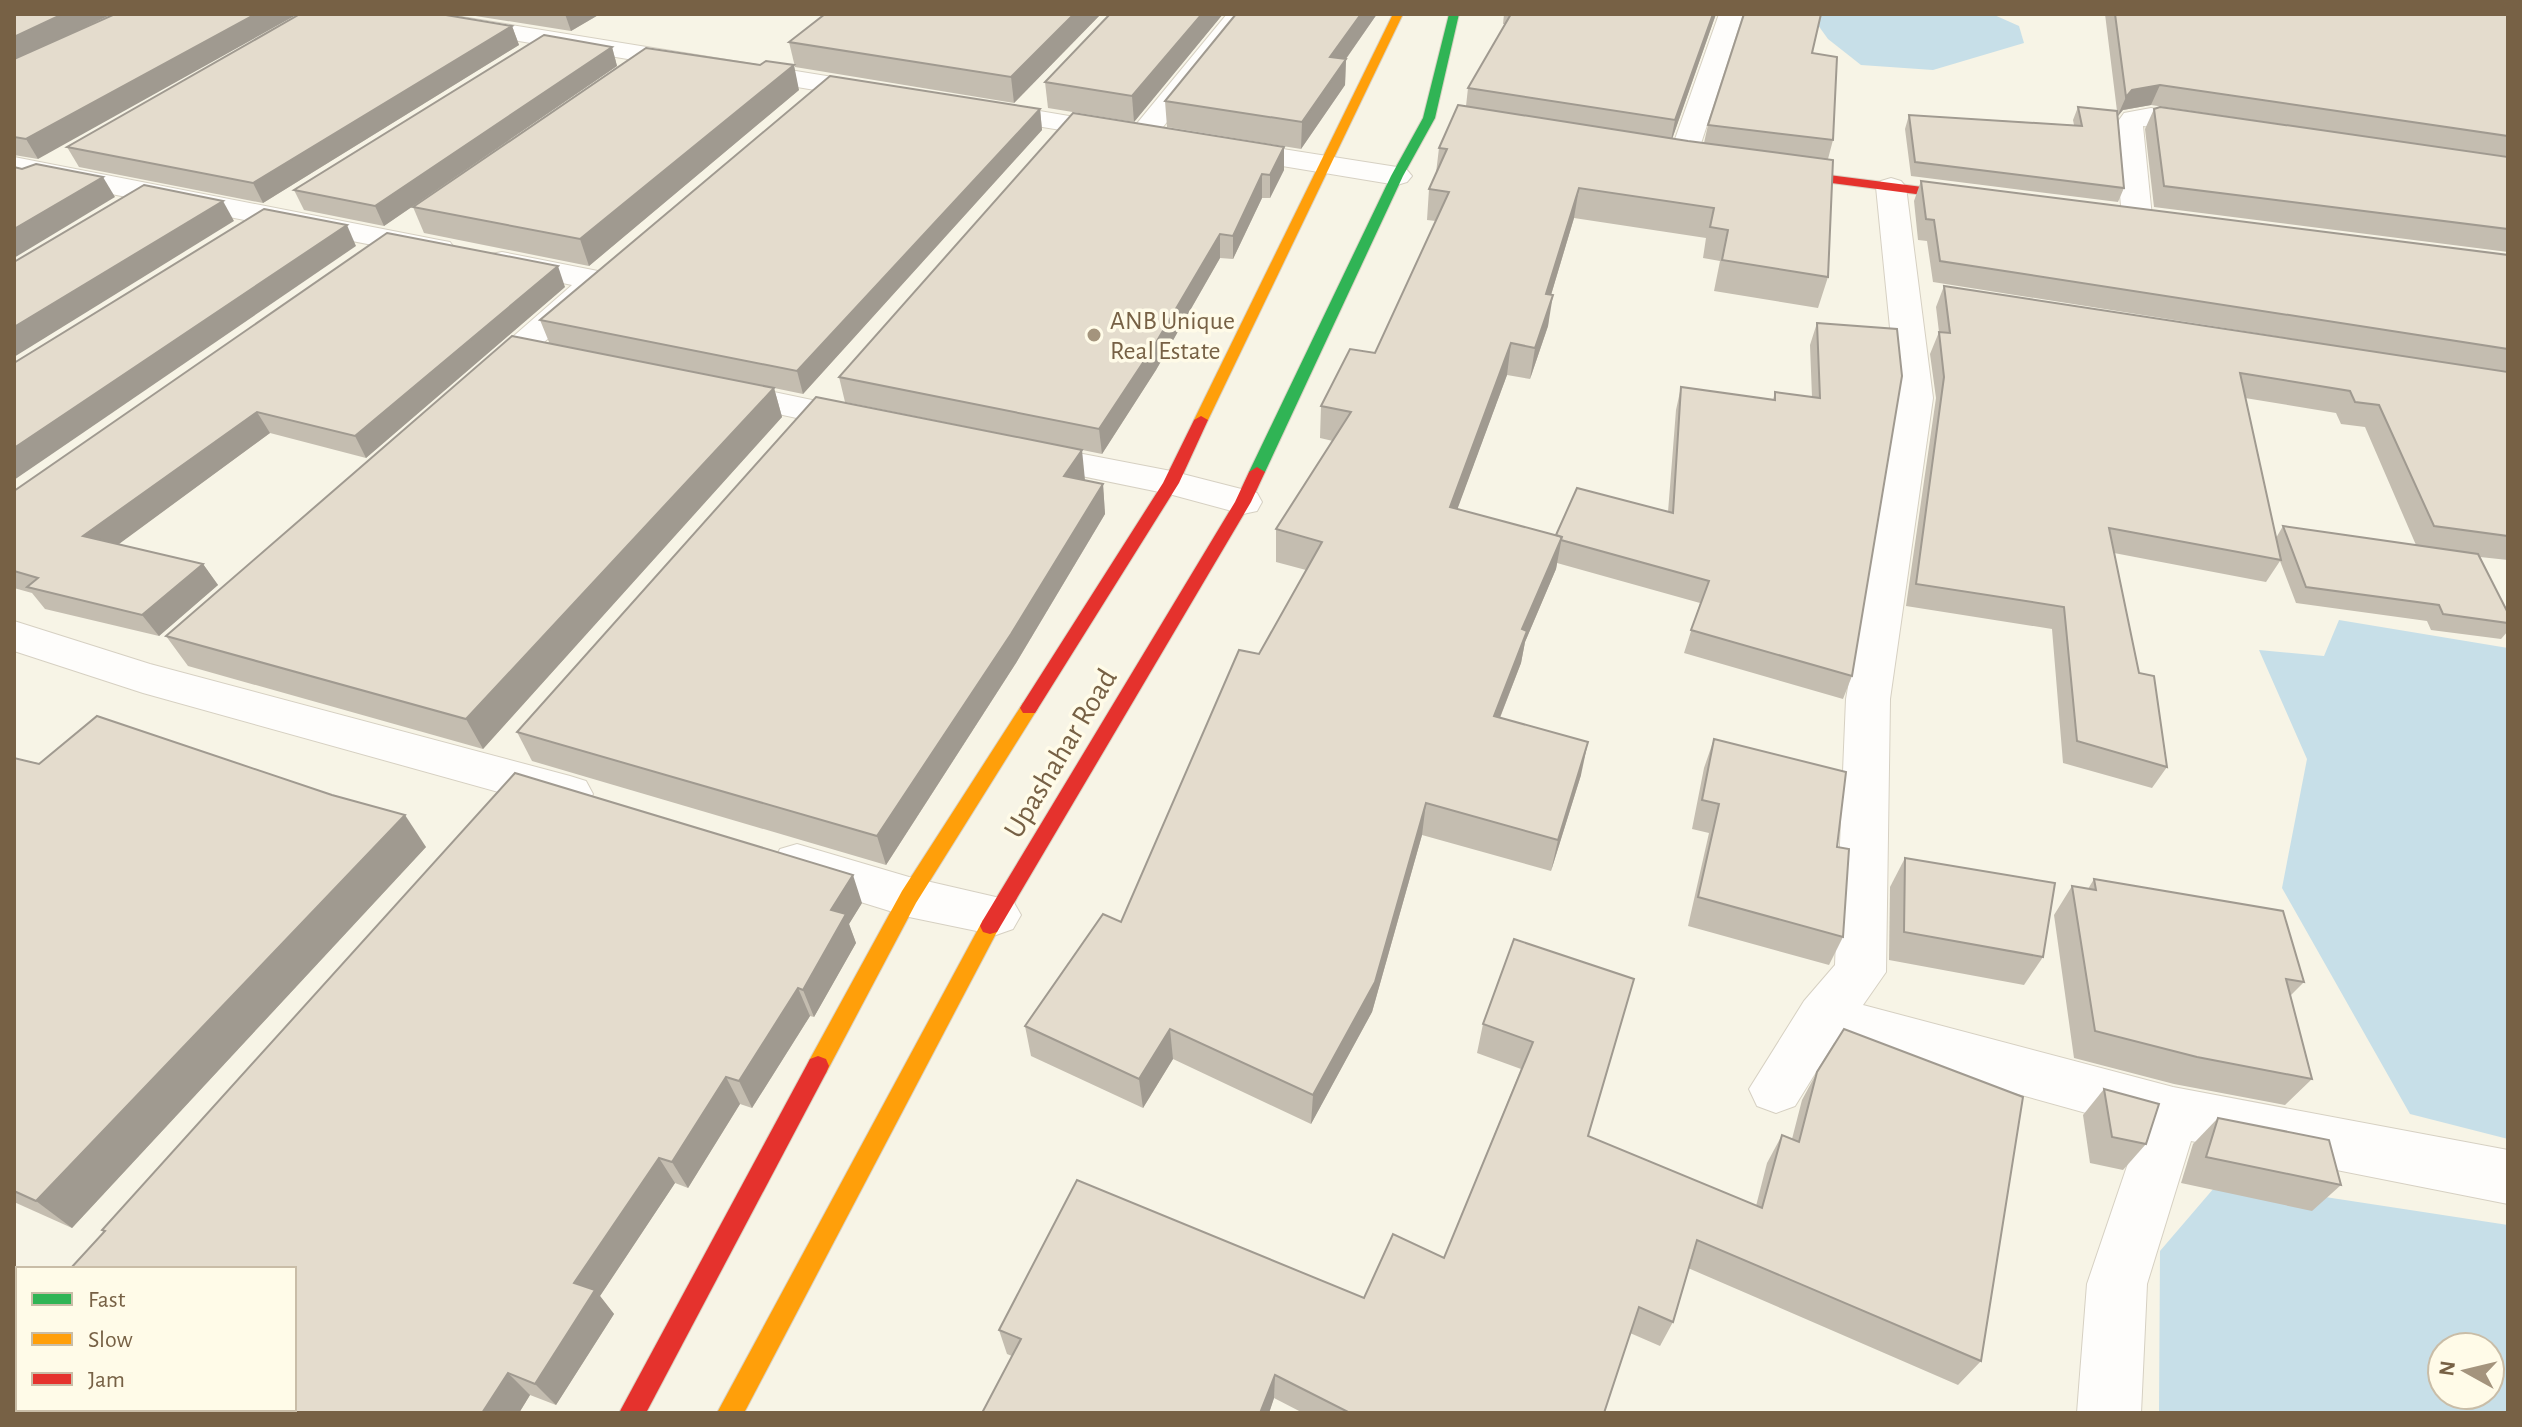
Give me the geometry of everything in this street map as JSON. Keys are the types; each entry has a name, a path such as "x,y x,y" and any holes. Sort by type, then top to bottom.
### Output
{"street":[{"path":"397,14 902,96"},
{"path":"1142,135 1240,14"},
{"path":"632,1413 909,897 1171,483 1323,164 1355,109 1393,17 1398,14"},
{"name":"Upashahar Road","path":"730,1413 996,915 1243,502 1397,176 1436,119 1454,14"},
{"path":"1682,159 1731,14"},
{"path":"511,64 597,21"},
{"path":"616,82 654,56"},
{"path":"803,104 827,84"},
{"path":"1022,115 1044,93"},
{"path":"962,106 1172,140"},
{"path":"2137,217 2128,127 2134,119 2151,116 2244,130"},
{"path":"1036,157 1067,123"},
{"path":"1202,145 1397,176"},
{"path":"24,175 83,149"},
{"path":"1756,169 1998,200"},
{"path":"24,175 151,192 390,239 609,270 504,359 593,365"},
{"path":"1776,1089 1822,1017 1860,972 1868,699 1915,398 1918,292 1891,187"},
{"path":"229,241 310,190"},
{"path":"114,214 151,192"},
{"path":"351,267 428,213"},
{"path":"801,423 842,377"},
{"path":"687,385 801,423 889,427"},
{"path":"999,449 1171,483 1243,502"},
{"path":"14,636 143,678 610,806"},
{"path":"143,678 178,647"},
{"path":"760,852 909,897 996,915"},
{"path":"1822,1017 2173,1112 2508,1177"},
{"path":"2109,1413 2117,1284 2173,1112"}],"water":[{"path":"1810,14 1992,14 2019,26 2024,43 1933,70 1861,65 1828,39"},
{"path":"2339,620 2508,648 2508,1139 2410,1114 2282,888 2307,759 2259,650 2324,656"},
{"path":"2220,1181 2508,1225 2508,1413 2159,1413 2160,1251"}],"building":[{"path":"14,14 63,14 14,37"},
{"path":"115,14 256,14 26,139 14,137 14,59"},
{"path":"300,14 440,14 512,26 253,183 67,147"},
{"path":"825,14 1074,14 1011,77 789,42"},
{"path":"1110,14 1202,14 1132,96 1045,82"},
{"path":"1236,14 1361,14 1330,57 1346,59 1302,122 1165,101"},
{"path":"1511,14 1713,14 1675,120 1468,88"},
{"path":"1744,14 1821,14 1812,53 1837,57 1833,140 1708,125"},
{"path":"2115,14 2508,14 2508,136 2160,85 2132,90 2126,97"},
{"path":"544,35 612,47 375,206 294,190"},
{"path":"646,48 760,65 766,61 794,65 580,239 413,207"},
{"path":"830,76 1040,109 797,371 540,320"},
{"path":"1458,105 1833,160 1828,277 1722,260 1728,230 1710,227 1714,208 1579,188 1546,294 1553,295 1535,348 1511,343 1450,507 1562,537 1522,629 1527,631 1494,716 1588,742 1558,840 1426,803 1375,982 1313,1095 1170,1029 1139,1079 1025,1026 1103,914 1121,922 1239,650 1259,654 1322,542 1276,529 1351,412 1321,406 1350,349 1375,353 1449,192 1429,189 1447,149 1439,148"},
{"path":"2078,107 2117,111 2124,188 1915,162 1909,115 2082,126"},
{"path":"2160,107 2508,157 2508,229 2164,186 2154,109"},
{"path":"1073,113 1284,147 1270,175 1262,174 1233,236 1220,234 1154,346 1099,429 839,377"},
{"path":"36,164 103,177 14,229 14,167 22,169"},
{"path":"1921,181 2508,255 2508,349 1940,261 1934,220 1926,219"},
{"path":"144,185 223,201 14,327 14,262"},
{"path":"264,209 347,225 14,448 14,363"},
{"path":"387,233 558,266 355,436 257,412 83,536 203,564 142,615 27,587 38,578 14,571 14,491"},
{"path":"1944,286 2508,372 2508,536 2434,526 2379,405 2355,402 2350,391 2240,373 2281,560 2109,528 2139,673 2154,676 2167,767 2077,741 2064,607 1916,584 1944,377 1939,332 1950,333"},
{"path":"1817,323 1897,329 1902,376 1852,676 1691,630 1709,581 1561,540 1562,537 1556,535 1577,488 1673,513 1681,387 1775,400 1775,392 1820,398"},
{"path":"512,336 774,388 466,719 166,636"},
{"path":"816,397 1082,450 1064,476 1103,484 1011,634 877,836 517,732"},
{"path":"2283,526 2478,554 2508,613 2508,623 2443,614 2439,605 2306,587"},
{"path":"97,716 332,795 405,815 36,1201 14,1191 14,758 39,764"},
{"path":"1714,739 1846,772 1837,847 1849,849 1843,937 1698,897 1719,804 1702,800"},
{"path":"515,773 853,875 831,910 846,914 803,990 798,988 739,1081 726,1077 672,1162 659,1158 574,1283 595,1290 535,1384 508,1373 482,1413 211,1411 296,1411 296,1267 72,1267 105,1231 102,1230"},
{"path":"1905,858 2055,883 2043,957 1904,932"},
{"path":"2094,879 2283,911 2304,982 2286,979 2312,1079 2197,1057 2095,1031 2072,886 2096,890"},
{"path":"1514,939 1634,979 1588,1136 1762,1208 1782,1135 1799,1142 1817,1072 1844,1029 2023,1097 1981,1361 1697,1240 1673,1322 1639,1307 1604,1413 1350,1413 1275,1375 1260,1413 982,1413 1021,1339 999,1330 1077,1180 1364,1298 1393,1234 1444,1258 1533,1042 1483,1024"},
{"path":"2104,1089 2159,1104 2146,1144 2112,1137"},
{"path":"2218,1118 2329,1140 2341,1185 2206,1157"}],"traffic: fast":[{"path":"1257,472 1397,176 1429,118 1454,14"}],"traffic: slow":[{"path":"1201,420 1398,14"},
{"path":"818,1066 909,897 1029,708"},
{"path":"730,1413 990,926"}],"traffic: jam":[{"path":"1775,172 1977,198"},
{"path":"1029,708 1171,483 1201,420"},
{"path":"990,926 1243,502 1257,472"},
{"path":"632,1413 818,1066"}],"place":[{"name":"ANB Unique Real Estate","path":"1094,335"}]}
